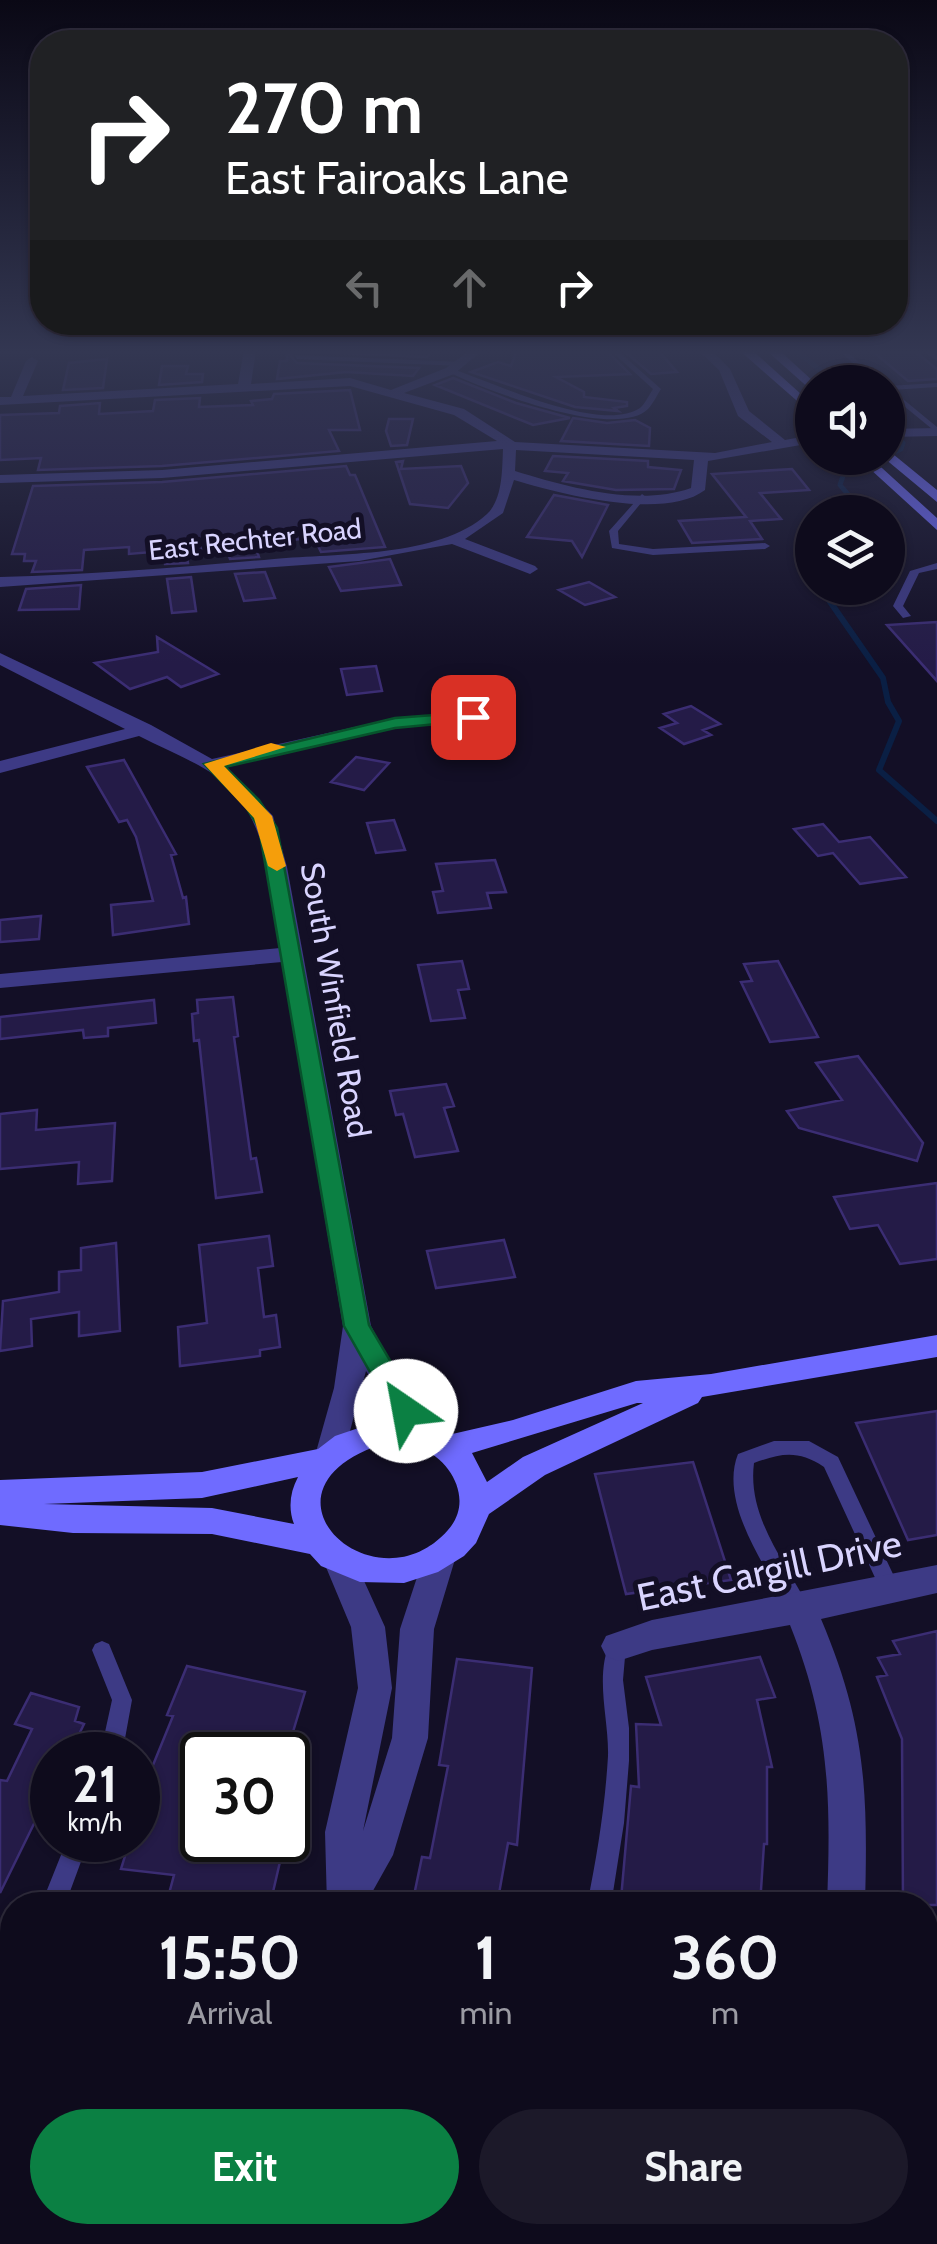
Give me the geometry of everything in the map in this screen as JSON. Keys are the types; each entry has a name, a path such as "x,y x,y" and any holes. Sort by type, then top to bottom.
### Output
{"main road":[{"path":"905,469 937,498"},
{"path":"883,475 937,526"},
{"path":"0,1492 202,1485 326,1456 368,1434 396,1432 435,1441 514,1432 636,1392 711,1384 937,1346"},
{"path":"476,1507 534,1466 711,1384"},
{"path":"0,1512 73,1520 212,1521 329,1551 382,1571 413,1568 440,1556 464,1534 476,1507 475,1487 467,1468 435,1441"},
{"path":"326,1456 308,1480 304,1500 306,1523 329,1551"}],"street":[{"path":"0,479 162,474 386,455"},
{"name":"East Rechter Road","path":"0,582 199,570 388,552 450,538 476,528 496,512 509,455"},
{"path":"668,455 731,455"},
{"path":"507,473 546,485 642,498 689,496 698,490 701,457"},
{"path":"450,538 530,568"},
{"name":"South Winfield Road","path":"0,658 213,764 253,804 268,828 356,1326 349,1388 326,1456"},
{"path":"213,764 395,723 473,717"},
{"path":"0,766 145,729"},
{"path":"0,981 292,954"},
{"name":"South Winfield Road","path":"356,1326 386,1382 435,1441"},
{"path":"329,1551 368,1627 374,1688 344,1832 344,1892"},
{"path":"351,1892 374,1855 410,1738 417,1629 440,1556"},
{"name":"East Cargill Drive","path":"618,1646 652,1635 800,1609 937,1579"},
{"path":"800,1609 834,1699 842,1744 848,1830 846,1892"}],"lane":[{"path":"642,498 613,531 615,546 653,552 765,546"},
{"path":"906,616 898,606 915,571 937,566"},
{"path":"800,1609 749,1512 740,1479 744,1459 774,1448 809,1448 831,1462 890,1590"},
{"path":"602,1892 615,1814 620,1736 612,1658 618,1646"},
{"path":"102,1650 122,1700 115,1732"},
{"path":"58,1892 70,1862"}],"building":[{"path":"0,455 295,455 162,466 38,470 41,458 0,460"},
{"path":"553,456 648,461 648,467 681,470 674,489 616,490 563,481 568,473 545,471"},
{"path":"403,461 401,469 461,466 468,483 448,508 410,504 396,462"},
{"path":"346,466 350,475 355,475 385,547 321,552 314,538 255,545 259,557 230,559 226,547 186,550 188,563 165,564 163,551 129,554 129,547 84,550 82,570 32,572 36,561 24,561 25,554 12,554 33,486 162,482"},
{"path":"792,469 809,490 760,493 781,519 750,521 762,539 692,543 679,521 746,517 712,474"},
{"path":"554,495 608,505 582,557 572,541 527,537"},
{"path":"390,559 401,585 341,591 329,567"},
{"path":"265,572 275,598 244,601 235,574"},
{"path":"191,577 196,611 172,613 167,579"},
{"path":"589,582 615,597 585,605 559,590"},
{"path":"81,585 79,609 19,610 26,589"},
{"path":"937,622 937,681 887,625"},
{"path":"157,637 218,674 181,687 167,677 130,689 95,663 158,652"},
{"path":"376,666 382,691 347,695 341,669"},
{"path":"691,706 720,724 703,730 711,735 684,744 660,728 677,723 664,714"},
{"path":"356,757 389,763 364,790 331,782"},
{"path":"124,760 176,854 171,855 183,898 186,897 189,924 113,935 111,905 153,901 136,837 127,820 119,822 87,767"},
{"path":"394,820 405,850 376,853 367,823"},
{"path":"823,824 839,842 870,837 906,877 860,884 833,853 818,856 794,829"},
{"path":"495,860 506,892 487,893 491,908 438,913 433,892 443,891 436,864"},
{"path":"41,916 39,939 0,942 0,920"},
{"path":"462,961 469,989 458,990 465,1018 431,1021 418,965"},
{"path":"778,961 818,1037 770,1042 741,982 752,981 744,964"},
{"path":"233,997 238,1036 234,1037 251,1159 256,1158 262,1192 216,1198 199,1040 194,1041 192,1014 198,1013 197,1000"},
{"path":"154,1000 156,1023 108,1028 108,1036 84,1038 83,1030 0,1039 0,1017"},
{"path":"858,1056 923,1143 917,1161 799,1128 787,1111 842,1100 816,1063"},
{"path":"446,1084 454,1106 444,1108 458,1151 415,1157 403,1114 396,1115 390,1091"},
{"path":"37,1110 36,1130 115,1123 112,1181 78,1184 79,1162 0,1169 0,1114"},
{"path":"937,1183 937,1259 900,1264 878,1225 850,1229 834,1197"},
{"path":"269,1236 273,1266 258,1268 264,1317 276,1315 280,1347 260,1350 260,1356 180,1366 178,1327 207,1323 199,1245"},
{"path":"504,1240 515,1277 436,1288 427,1251"},
{"path":"116,1243 120,1331 79,1336 79,1312 31,1319 32,1346 0,1351 3,1301 59,1292 59,1272 81,1270 81,1248"},
{"path":"937,1411 937,1535 908,1540 856,1423"},
{"path":"693,1462 731,1580 626,1594 595,1474"},
{"path":"937,1631 937,1892 903,1892 902,1739 877,1677 887,1675 878,1658 900,1654 893,1641"},
{"path":"760,1657 775,1697 757,1700 772,1767 767,1767 767,1844 761,1892 622,1892 631,1786 639,1787 636,1724 661,1725 646,1677"},
{"path":"457,1659 532,1668 517,1845 508,1843 499,1892 415,1892 422,1857 430,1858 448,1766 439,1765"},
{"path":"187,1666 305,1692 293,1732 180,1732 180,1862 280,1862 273,1892 169,1892 174,1875 121,1869 123,1862 160,1862 160,1748 173,1716 167,1715"},
{"path":"31,1693 79,1707 75,1721 84,1724 80,1732 31,1732 32,1729 15,1724"},
{"path":"30,1733 30,1832 0,1892 0,1892 0,1780 7,1781"}],"waterway":[{"path":"843,475 840,485 849,495"},
{"path":"832,605 883,678 888,702 899,721 879,770 937,821"}],"slow traffic":[{"path":"277,747 213,764 263,816 277,866"}],"route":[{"path":"406,1411 356,1326 268,828 253,804 213,764 322,736 431,718 473,717"}]}
